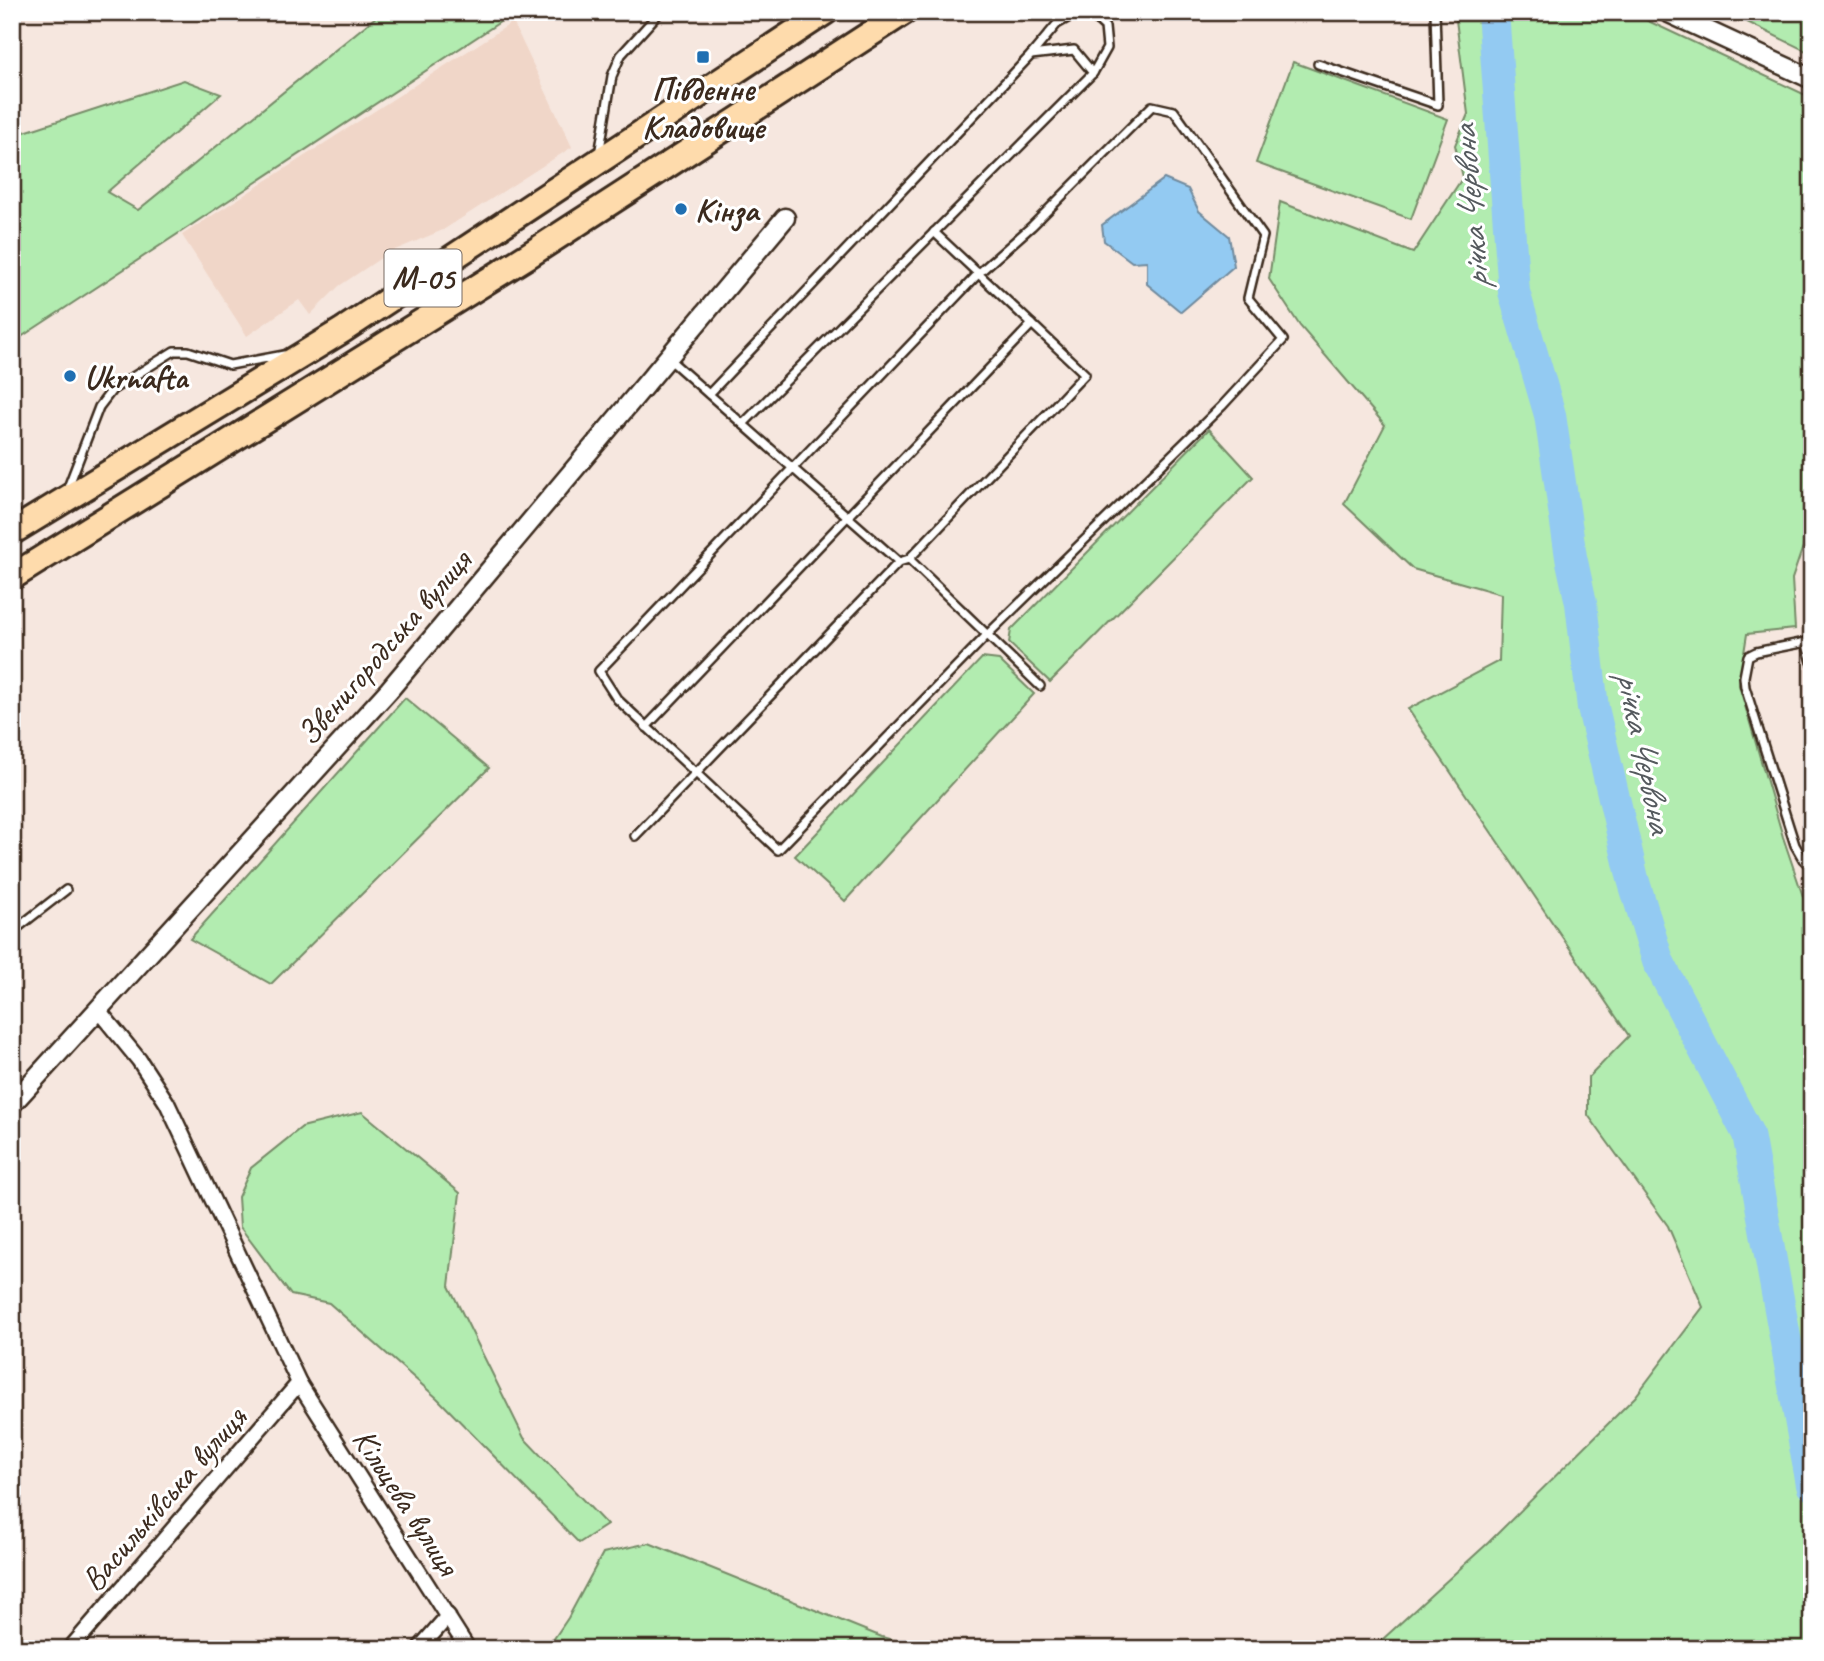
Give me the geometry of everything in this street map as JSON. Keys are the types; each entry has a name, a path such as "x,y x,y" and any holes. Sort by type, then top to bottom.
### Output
{"highway":[{"name":"М-05","path":"25,521 318,346 825,12"},
{"name":"М-05","path":"12,577 529,256 904,12"}],"street":[{"path":"1671,13 1812,79"},
{"name":"Звенигородська вулиця","path":"12,1104 389,690 785,218"},
{"name":"Кільцева вулиця","path":"99,1011 139,1060 167,1103 299,1383 468,1649"},
{"name":"Васильківська вулиця","path":"70,1649 299,1383"},
{"path":"419,1649 448,1616"}],"lane":[{"path":"598,163 612,76 621,55 660,12"},
{"path":"709,394 1031,55 1057,23 1079,12 1092,15 1105,27 1107,48 1093,73 743,424"},
{"path":"1318,64 1438,105 1435,12"},
{"path":"1031,55 1074,50 1093,73"},
{"path":"1152,106 1174,111 1263,236 1248,298 1283,340 1222,406 987,635 778,850 617,699 599,671 979,273 1032,226 1152,106"},
{"path":"635,836 900,562 909,559 1085,374 934,232"},
{"path":"646,727 1032,324"},
{"path":"64,500 99,407 112,390 174,351 188,351 230,365 259,361 318,346"},
{"path":"668,358 900,562"},
{"path":"909,559 1040,686"},
{"path":"1812,662 1806,642 1756,652 1748,656 1745,687 1795,845 1812,868"},
{"path":"12,932 66,890"}],"shaded area":[{"path":"513,22 572,147 443,230 390,252 339,286 310,315 299,300 247,336 182,235"}],"green space":[{"path":"382,12 515,12 12,343 12,136 184,80 221,94 107,192 138,210"},
{"path":"1455,12 1629,12 1812,98 1812,531 1807,535 1792,579 1795,629 1747,634 1739,685 1783,837 1808,911 1812,911 1812,1649 1372,1649 1488,1543 1635,1397 1703,1307 1668,1226 1588,1115 1588,1078 1629,1036 1408,709 1499,661 1501,594 1413,569 1344,504 1385,425 1300,326 1269,279 1280,202 1413,253 1463,177 1455,145 1468,114"},
{"path":"1727,12 1812,12 1812,54"},
{"path":"1293,62 1448,119 1411,219 1256,163"},
{"path":"1209,429 1253,477 1050,682 1009,643 1011,630"},
{"path":"982,658 999,660 1034,694 845,901 795,856"},
{"path":"405,698 489,768 271,984 190,939"},
{"path":"362,1112 460,1193 449,1286 524,1438 607,1525 579,1543 437,1398 329,1303 291,1295 240,1227 238,1197 251,1168 302,1127"},
{"path":"649,1543 882,1637 924,1649 547,1649 568,1618 603,1553"}],"water":[{"path":"1164,179 1188,189 1199,211 1229,236 1234,266 1181,312 1147,284 1147,261 1132,262 1104,241 1102,225"}],"waterway":[{"name":"річка Червона","path":"1493,12 1514,292 1550,415 1571,557 1581,603 1593,708 1633,879 1658,961 1748,1134 1812,1485"}],"place":[{"name":"Південне Кладовище","path":"703,57"},
{"name":"Кінза","path":"681,209"},
{"name":"Ukrnafta","path":"70,376"}]}
